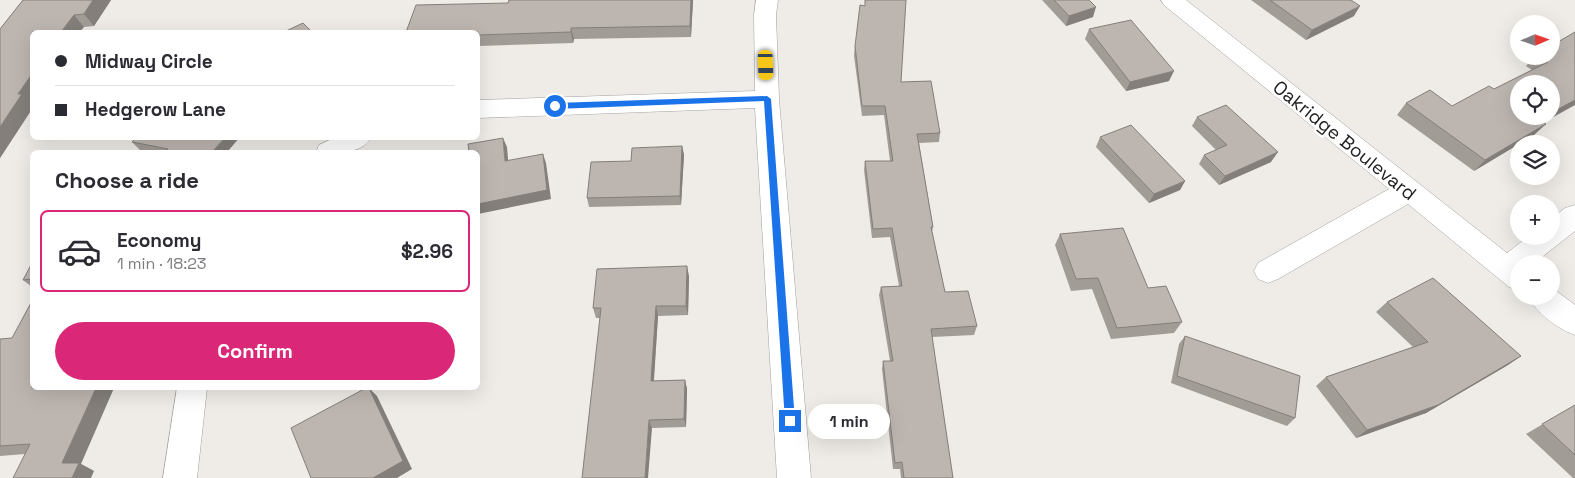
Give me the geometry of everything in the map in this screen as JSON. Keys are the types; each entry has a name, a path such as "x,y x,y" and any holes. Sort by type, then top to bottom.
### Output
{"street":[{"path":"767,0 765,15 767,99 794,478"},
{"name":"Oakridge Boulevard","path":"1172,0 1510,272"},
{"path":"480,109 767,99"},
{"path":"330,150 353,140"},
{"path":"1268,271 1409,191"},
{"path":"1560,227 1575,216"},
{"path":"1531,255 1540,245"},
{"path":"1553,305 1575,322"},
{"path":"180,478 192,390"}],"building":[{"path":"23,0 93,0 84,14 74,15 63,30 30,30 30,77 18,94 22,94 0,127 0,29"},
{"path":"509,0 691,0 690,26 571,28 571,32 480,35 480,30 407,30 416,5 508,3"},
{"path":"865,0 906,0 901,82 931,81 940,133 917,134 933,227 931,227 945,292 968,291 977,326 931,329 953,478 904,478 902,462 895,463 883,361 893,361 881,287 902,286 892,228 873,229 865,161 893,161 885,106 862,106 855,46 860,5 865,6"},
{"path":"1054,0 1089,0 1096,7 1069,16"},
{"path":"1270,0 1351,0 1360,6 1312,30"},
{"path":"1131,20 1174,71 1130,82 1089,29"},
{"path":"303,23 310,30 288,30"},
{"path":"1575,32 1575,100 1560,108 1560,75 1522,75 1542,65 1560,65 1560,41"},
{"path":"1510,81 1510,125 1544,125 1527,135 1510,135 1510,145 1485,160 1406,103 1430,90 1452,106 1489,86 1494,89"},
{"path":"1226,105 1278,152 1225,176 1204,155 1227,145 1197,117"},
{"path":"1131,125 1185,181 1154,194 1100,137"},
{"path":"503,138 505,161 543,154 547,190 480,204 480,150 469,150 468,144"},
{"path":"134,140 223,140 214,150 167,150 132,142"},
{"path":"682,146 680,196 587,198 591,162 631,161 632,148"},
{"path":"1123,228 1148,288 1166,286 1182,322 1117,328 1098,278 1076,279 1060,234"},
{"path":"687,266 686,306 656,306 651,381 685,380 684,419 649,420 645,478 582,478 601,308 593,308 597,269"},
{"path":"30,267 30,279 23,280"},
{"path":"1433,278 1521,356 1438,405 1367,430 1326,377 1428,342 1387,302"},
{"path":"30,305 30,390 95,390 62,463 79,463 72,478 13,478 30,444 0,446 0,339 12,338"},
{"path":"1185,336 1300,376 1295,418 1177,376"},
{"path":"362,390 370,390 403,461 373,478 311,478 291,428"},
{"path":"1575,405 1575,455 1542,424"}],"route":[{"path":"555,106 767,99 790,421"}]}
